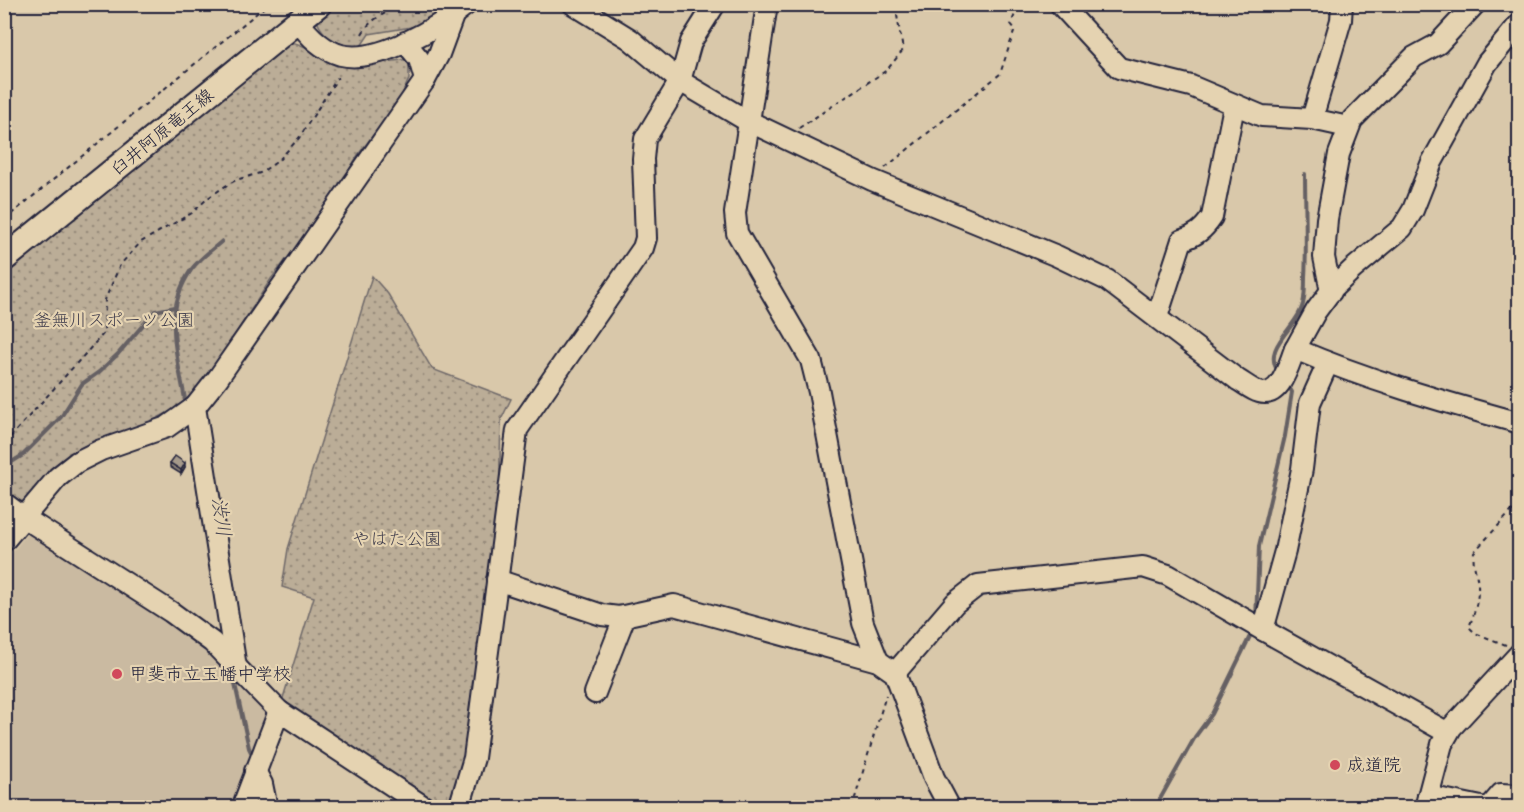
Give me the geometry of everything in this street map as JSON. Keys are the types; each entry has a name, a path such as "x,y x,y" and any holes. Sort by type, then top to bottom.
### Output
{"main road":[{"name":"臼井阿原竜王線","path":"4,259 318,4"}],"street":[{"path":"573,4 630,39 680,81 750,122 872,180 996,233 1057,256 1107,280 1238,380 1266,393 1281,384 1295,349 1316,311 1331,292 1353,269 1402,228 1413,210 1432,162 1487,63 1520,22"},
{"path":"459,807 474,758 517,430 643,248 646,238 642,159 645,139 680,81 692,42 715,4"},
{"path":"766,4 735,213 737,233 811,360 863,623 878,661"},
{"path":"1059,4 1119,68 1191,86 1262,116 1312,119 1348,127"},
{"path":"1312,119 1341,20 1342,4"},
{"path":"1331,292 1324,257 1327,219 1339,154 1348,127 1352,120 1414,57 1438,44 1474,4"},
{"path":"298,21 310,38 340,55 354,56 405,42 430,31 460,10"},
{"path":"4,541 58,477 77,462 101,450 167,427 195,407 225,369 425,80 460,10"},
{"path":"405,42 419,59 425,80"},
{"path":"1157,317 1182,240 1192,238 1203,230 1212,217 1234,106"},
{"path":"1295,349 1328,363 1464,408 1520,423"},
{"path":"1263,630 1285,551 1300,480 1310,403 1328,363"},
{"path":"195,407 236,667"},
{"path":"4,503 171,612 212,642 279,711 426,807"},
{"path":"895,673 955,603 978,585 1143,567 1168,575 1448,733"},
{"path":"497,580 602,615 619,617 674,605 878,661 895,673 934,778 950,807"},
{"path":"595,693 625,616"},
{"path":"1514,650 1448,733 1442,744 1427,802 1487,807 1502,794 1520,795"},
{"path":"242,807 279,711"},
{"path":"255,771 262,784 267,807"}],"path":[{"path":"4,220 268,4"},
{"path":"362,34 368,23 389,10 410,4"},
{"path":"784,138 886,70 898,57 903,50 896,4"},
{"path":"872,180 999,74 1015,28 1011,24 1019,4"},
{"path":"4,444 104,333 105,300 120,264 141,242 192,213 227,185 260,173 278,161 299,138 338,77"},
{"path":"1514,650 1475,633 1469,627 1478,587 1473,560 1474,552 1520,502"},
{"path":"852,807 895,673"}],"shaded area":[{"name":"甲斐市立玉幡中学校","path":"31,529 191,632 270,715 237,807 5,808 5,562"}],"green space":[{"name":"釜無川スポーツ公園","path":"336,5 458,5 436,23 369,34 347,67 409,59 409,79 399,101 358,155 326,209 271,279 192,396 150,422 88,444 50,474 13,518 5,511 5,271 290,42 302,46 337,66 348,46 329,37 322,31 317,21"},
{"name":"やはた公園","path":"372,276 388,294 432,369 511,399 501,420 497,580 466,756 451,807 438,807 279,711 314,597 282,587 288,549"}],"building":[{"path":"175,456 185,463 181,470 170,463"}],"waterway":[{"path":"1279,373 1274,364 1274,355 1277,346 1300,313 1304,298 1305,174"},
{"name":"渋川","path":"186,405 174,336 176,303 191,270 222,241"},
{"path":"4,467 23,455 61,417 82,384 118,354 155,311 175,307"},
{"path":"1256,620 1259,546 1285,436 1292,392 1287,384"},
{"path":"1158,808 1160,799 1195,737 1212,714 1253,630"},
{"name":"渋川","path":"233,675 249,748 254,758"}],"place":[{"name":"甲斐市立玉幡中学校","path":"117,674"},
{"name":"成道院","path":"1335,765"}]}
